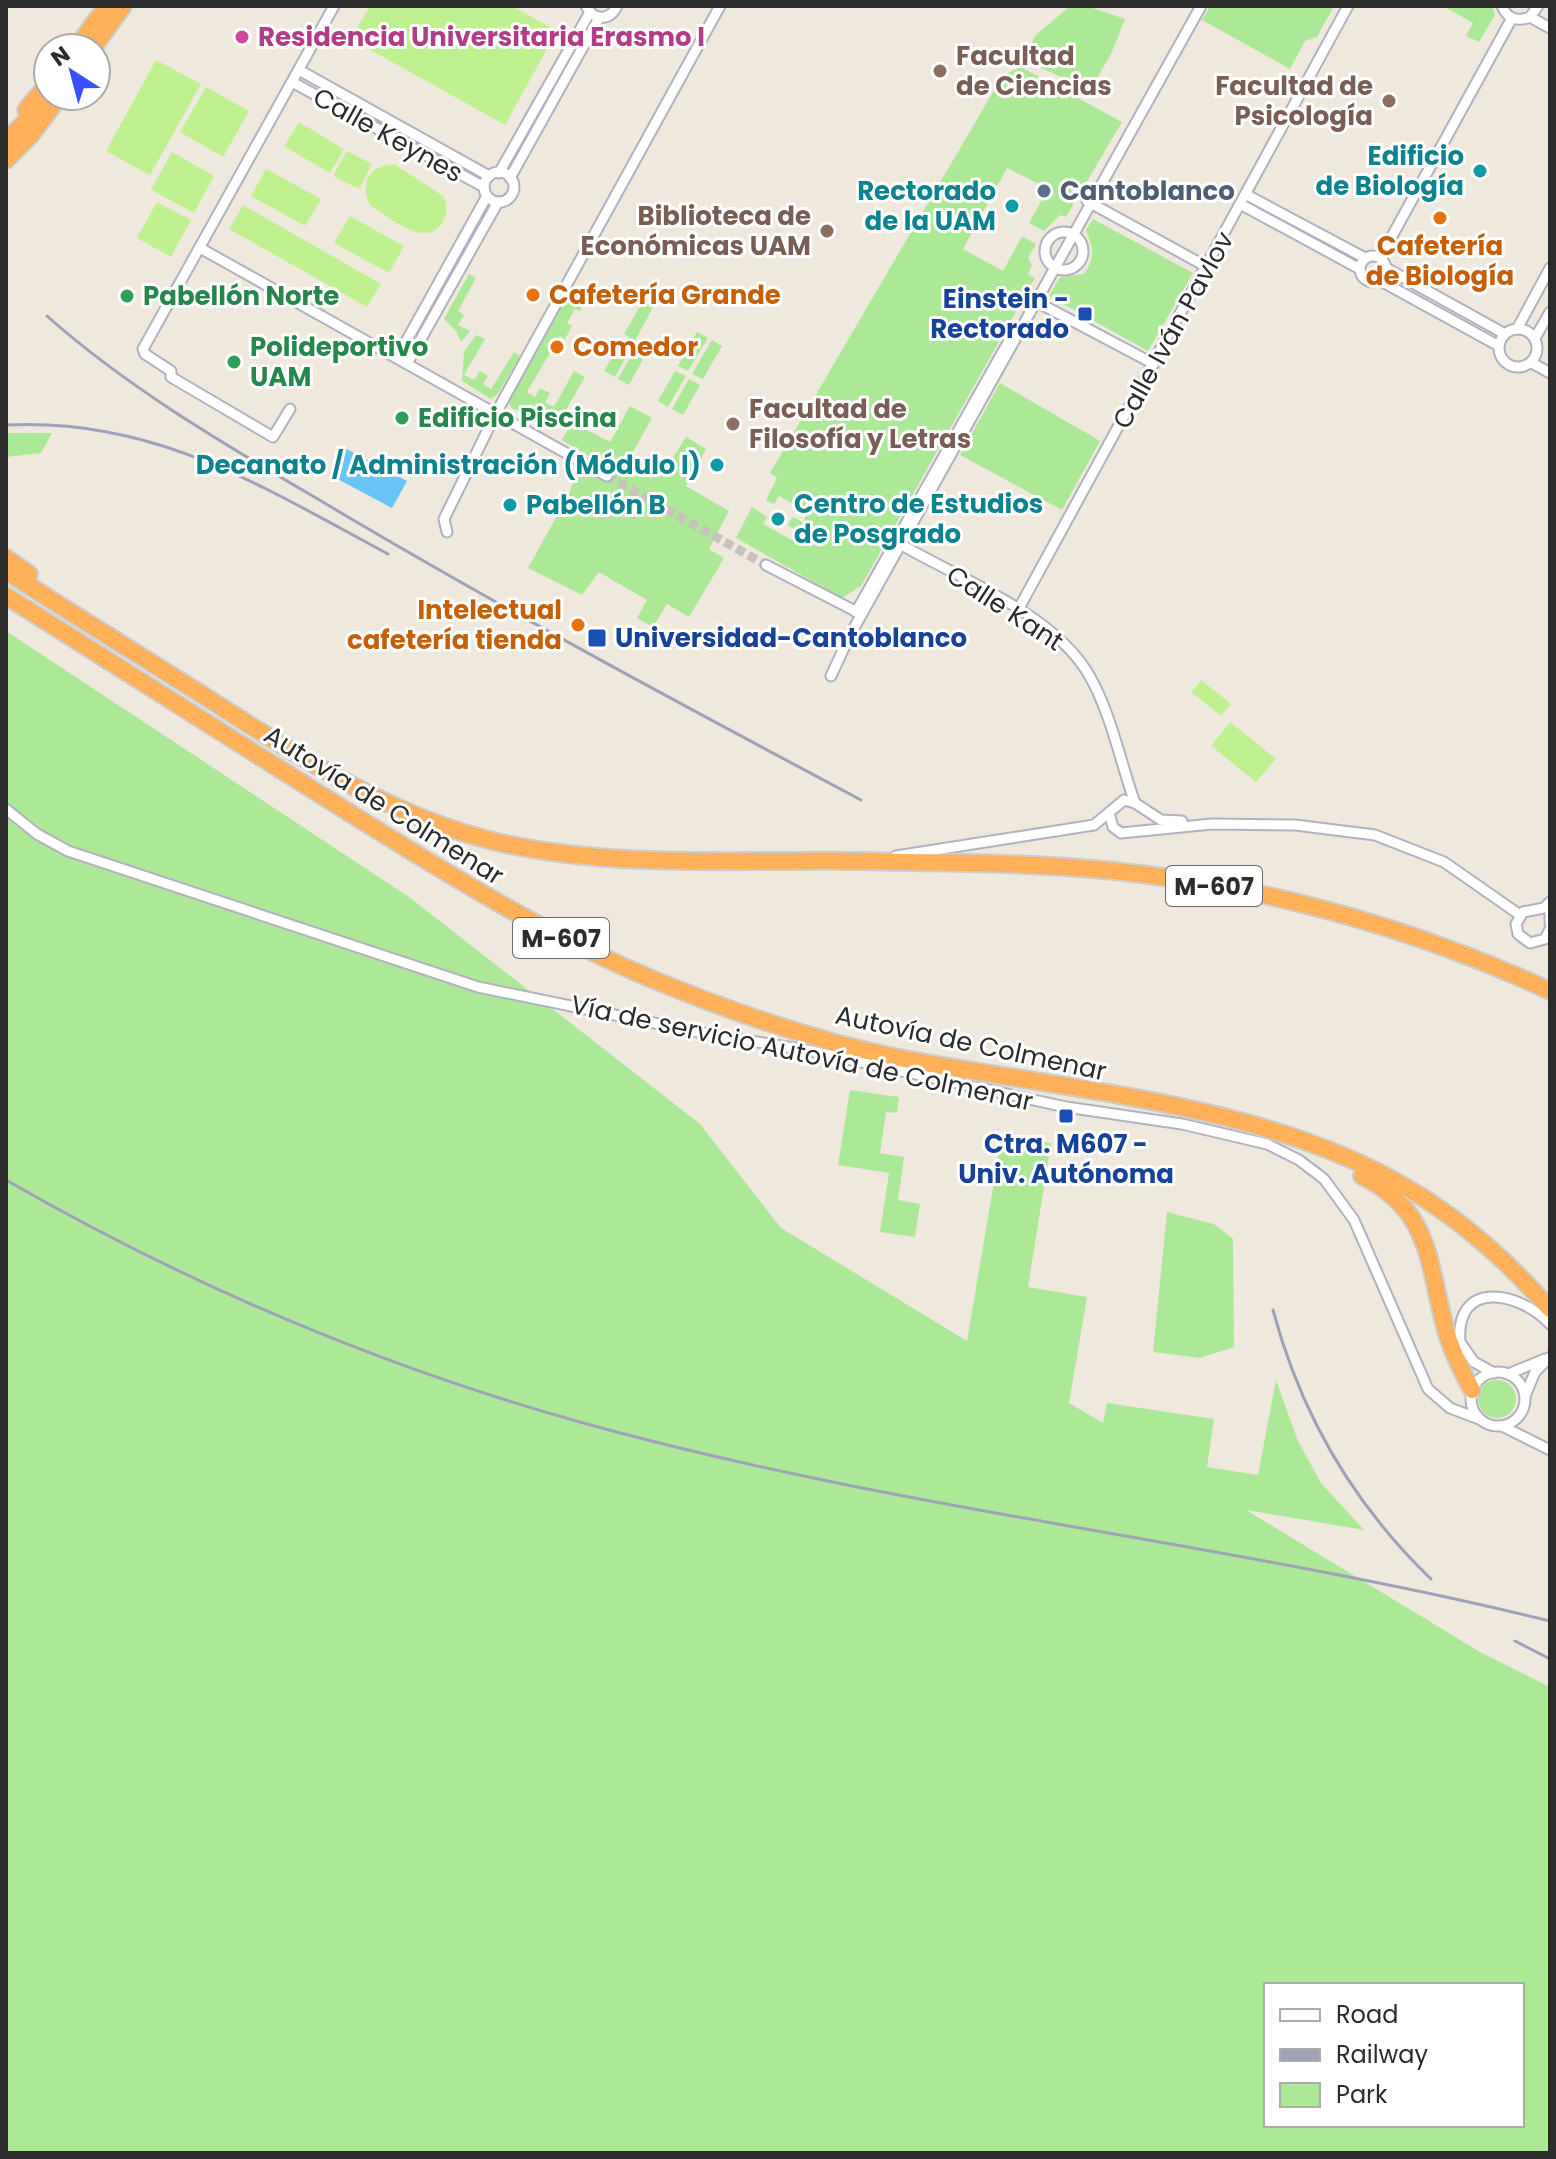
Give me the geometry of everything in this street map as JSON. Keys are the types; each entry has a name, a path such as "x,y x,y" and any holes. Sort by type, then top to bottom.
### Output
{"highway":[{"path":"88,32 107,6"},
{"path":"104,32 123,6"},
{"path":"6,131 32,102"},
{"path":"6,140 35,112"},
{"path":"6,160 48,112"},
{"path":"6,558 83,609 118,643"},
{"name":"Autovía de Colmenar","path":"6,571 355,787 421,818 498,842 573,856 641,860 861,861 1068,867 1191,881 1296,902 1393,929 1499,967 1550,991"},
{"name":"Autovía de Colmenar","path":"6,596 512,912 569,942 679,990 773,1023 891,1056 1167,1107 1283,1134 1348,1157 1411,1190 1498,1255 1550,1309"},
{"path":"6,607 81,644"},
{"path":"1283,1134 1310,1153 1374,1182 1395,1197 1417,1225 1433,1262 1455,1357 1472,1390"}],"street":[{"path":"290,409 273,437 171,377 171,371 145,354 143,349 334,6"},
{"path":"592,12 611,16 617,6"},
{"path":"447,532 444,519 496,413 720,6"},
{"path":"1090,203 1194,6"},
{"path":"831,676 859,613 1201,6"},
{"name":"Calle Iván Pavlov","path":"1018,610 1348,6"},
{"path":"1502,6 1512,18"},
{"path":"1530,17 1539,6 1550,11"},
{"path":"398,356 494,174 592,12"},
{"path":"408,362 498,202 512,193 510,178 592,12"},
{"path":"1512,18 1530,17 1550,28"},
{"path":"1380,258 1512,18"},
{"name":"Calle Keynes","path":"299,70 494,174 510,178"},
{"name":"Calle Keynes","path":"292,82 486,192 498,202"},
{"path":"1247,195 1365,258 1380,258"},
{"path":"1090,203 1207,267"},
{"path":"1242,205 1360,269 1365,279 1379,280 1499,346"},
{"path":"1072,234 1082,249 1080,260 1067,270 1053,267 1045,255 1046,244 1053,236 1072,234"},
{"path":"200,248 398,356 607,476"},
{"path":"1360,269 1365,258"},
{"path":"1380,258 1386,268 1505,334"},
{"path":"1379,280 1386,268"},
{"path":"1517,329 1550,268"},
{"path":"1035,300 1154,364"},
{"path":"1535,338 1550,312"},
{"path":"1517,329 1527,331 1535,338 1538,350 1532,363 1522,368 1510,366 1501,357 1499,346 1505,334 1517,329"},
{"path":"1538,350 1550,357"},
{"path":"1532,363 1550,373"},
{"name":"Calle Kant","path":"900,544 1018,610 1057,636 1091,677 1138,806"},
{"path":"766,565 859,613"},
{"path":"861,861 1094,825 1118,801 1126,776"},
{"path":"1118,801 1138,806 1161,820 1295,825 1375,835 1444,862 1520,915"},
{"path":"1136,830 1142,820 1138,806"},
{"name":"Vía de servicio Autovía de Colmenar","path":"6,809 37,834 68,851 463,983 703,1033 806,1050 1039,1101 1182,1124 1267,1144 1299,1160 1324,1179 1339,1198 1354,1220 1428,1389 1450,1408 1479,1419"},
{"path":"1109,813 1110,823 1117,831 1126,833 1206,824"},
{"path":"1550,902 1520,915 1516,924 1521,938 1535,943 1549,930 1550,912"},
{"path":"1538,909 1549,930"},
{"path":"1525,1396 1517,1379 1508,1374 1494,1373 1474,1362 1460,1342 1462,1317 1476,1302 1494,1296 1512,1298 1550,1324"},
{"path":"1502,1426 1521,1414 1535,1372 1549,1357"},
{"path":"1508,1374 1549,1357"},
{"path":"1494,1373 1477,1382 1472,1390 1472,1406 1479,1419 1502,1426 1550,1450"}],"green space":[{"path":"370,6 512,6 557,31 505,125 351,39"},
{"path":"1070,6 1087,6 1125,19 1111,54 1090,90 1023,60 1035,36"},
{"path":"1210,6 1334,6 1317,37 1305,41 1290,69 1202,20"},
{"path":"1443,6 1492,6 1495,15 1479,42 1466,36 1473,23"},
{"path":"156,60 201,84 150,175 106,151"},
{"path":"1021,67 1122,122 1066,217 1060,215 1044,231 1029,223 1048,189 1007,168 963,249 1003,271 1022,236 1036,244 1028,258 1032,265 1028,274 1035,278 861,586 842,598 736,538 752,507 767,517 763,524 792,540 797,531 788,525 793,517 803,522 808,512 779,496 774,504 766,500 777,478 770,473 1003,75"},
{"path":"206,87 249,111 223,157 180,132"},
{"path":"299,122 344,149 330,173 284,146"},
{"path":"347,151 372,164 359,189 333,176"},
{"path":"172,152 214,176 194,213 151,190"},
{"path":"394,164 443,196 446,214 436,229 428,233 408,229 370,205 366,190 369,177 379,168"},
{"path":"266,169 321,199 305,226 251,196"},
{"path":"157,202 191,220 171,257 137,238"},
{"path":"243,205 381,284 367,307 229,229"},
{"path":"350,216 404,246 389,273 334,243"},
{"path":"1093,219 1193,273 1148,351 1049,296 1060,277 1084,274 1088,268 1092,252 1086,230"},
{"path":"469,274 476,278 458,311 464,315 458,325 470,331 461,342 456,331 444,319"},
{"path":"576,295 585,301 580,311 575,309 567,323 572,326 565,339 560,336 527,392 535,397 540,388 550,393 545,403 554,407 574,371 585,377 559,422 511,408 509,402 566,299 572,302"},
{"path":"643,301 653,307 635,341 624,334"},
{"path":"697,332 708,338 688,371 678,366"},
{"path":"476,335 485,339 464,375 474,380 480,371 488,376 483,384 491,389 514,352 520,356 498,394 491,399 462,381 464,352"},
{"path":"623,338 633,343 615,377 604,371"},
{"path":"712,340 722,346 703,379 692,374"},
{"path":"637,345 648,350 629,385 618,379"},
{"path":"675,371 686,376 668,407 658,401"},
{"path":"689,379 700,385 683,415 672,409"},
{"path":"1000,383 1100,441 1062,510 960,455"},
{"path":"630,406 652,418 632,454 664,472 686,437 706,449 686,486 729,511 709,549 724,558 689,617 667,604 653,627 637,618 647,600 599,572 582,595 528,568 569,494 578,468 606,482 613,471 562,440 572,422 610,442"},
{"path":"6,433 52,433 41,453 6,457"},
{"path":"6,631 409,897 700,1124 781,1228 967,1341 1002,1135 1051,1143 1028,1287 1087,1297 1069,1403 1103,1423 1107,1403 1214,1419 1207,1467 1258,1475 1276,1380 1298,1441 1321,1483 1364,1530 1246,1510 1480,1652 1550,1687 1550,2153 6,2153"},
{"path":"1201,680 1231,704 1221,716 1191,692"},
{"path":"1230,722 1276,759 1256,782 1211,746"},
{"path":"850,1090 899,1097 897,1113 886,1112 880,1153 904,1157 898,1200 920,1204 915,1237 880,1232 889,1173 838,1165"},
{"path":"1167,1212 1214,1224 1233,1239 1234,1347 1200,1358 1153,1352"},
{"path":"1497,1380 1511,1385 1516,1399 1511,1413 1497,1418 1483,1413 1478,1399 1483,1385"}],"water":[{"path":"345,448 407,481 392,508 330,475"}],"tunnel":[{"path":"607,476 766,565"}],"railway":[{"path":"47,316 154,398 270,471 539,626 861,800"},
{"path":"6,425 60,425 111,432 159,445 206,461 251,482 388,554"},
{"path":"6,1180 144,1254 286,1319 431,1375 580,1422 821,1480 1308,1569 1550,1621"},
{"path":"1273,1310 1298,1386 1333,1455 1377,1520 1431,1579"},
{"path":"1515,1641 1550,1659"}],"place":[{"name":"Residencia Universitaria Erasmo I","path":"242,37"},
{"name":"Facultad de Ciencias","path":"940,71"},
{"name":"Facultad de Psicología","path":"1389,101"},
{"name":"Edificio de Biología","path":"1480,171"},
{"name":"Cantoblanco","path":"1044,191"},
{"name":"Rectorado de la UAM","path":"1012,206"},
{"name":"Cafetería de Biología","path":"1440,218"},
{"name":"Biblioteca de Económicas UAM","path":"827,231"},
{"name":"Cafetería Grande","path":"533,295"},
{"name":"Pabellón Norte","path":"127,296"},
{"name":"Einstein - Rectorado","path":"1085,314"},
{"name":"Comedor","path":"557,347"},
{"name":"Polideportivo UAM","path":"234,362"},
{"name":"Edificio Piscina","path":"402,418"},
{"name":"Facultad de Filosofía y Letras","path":"733,424"},
{"name":"Decanato / Administración (Módulo I)","path":"717,465"},
{"name":"Pabellón B","path":"510,505"},
{"name":"Centro de Estudios de Posgrado","path":"778,519"},
{"name":"Intelectual cafetería tienda","path":"578,625"},
{"name":"Universidad-Cantoblanco","path":"597,638"},
{"name":"Ctra. M607 - Univ. Autónoma","path":"1066,1116"}]}
